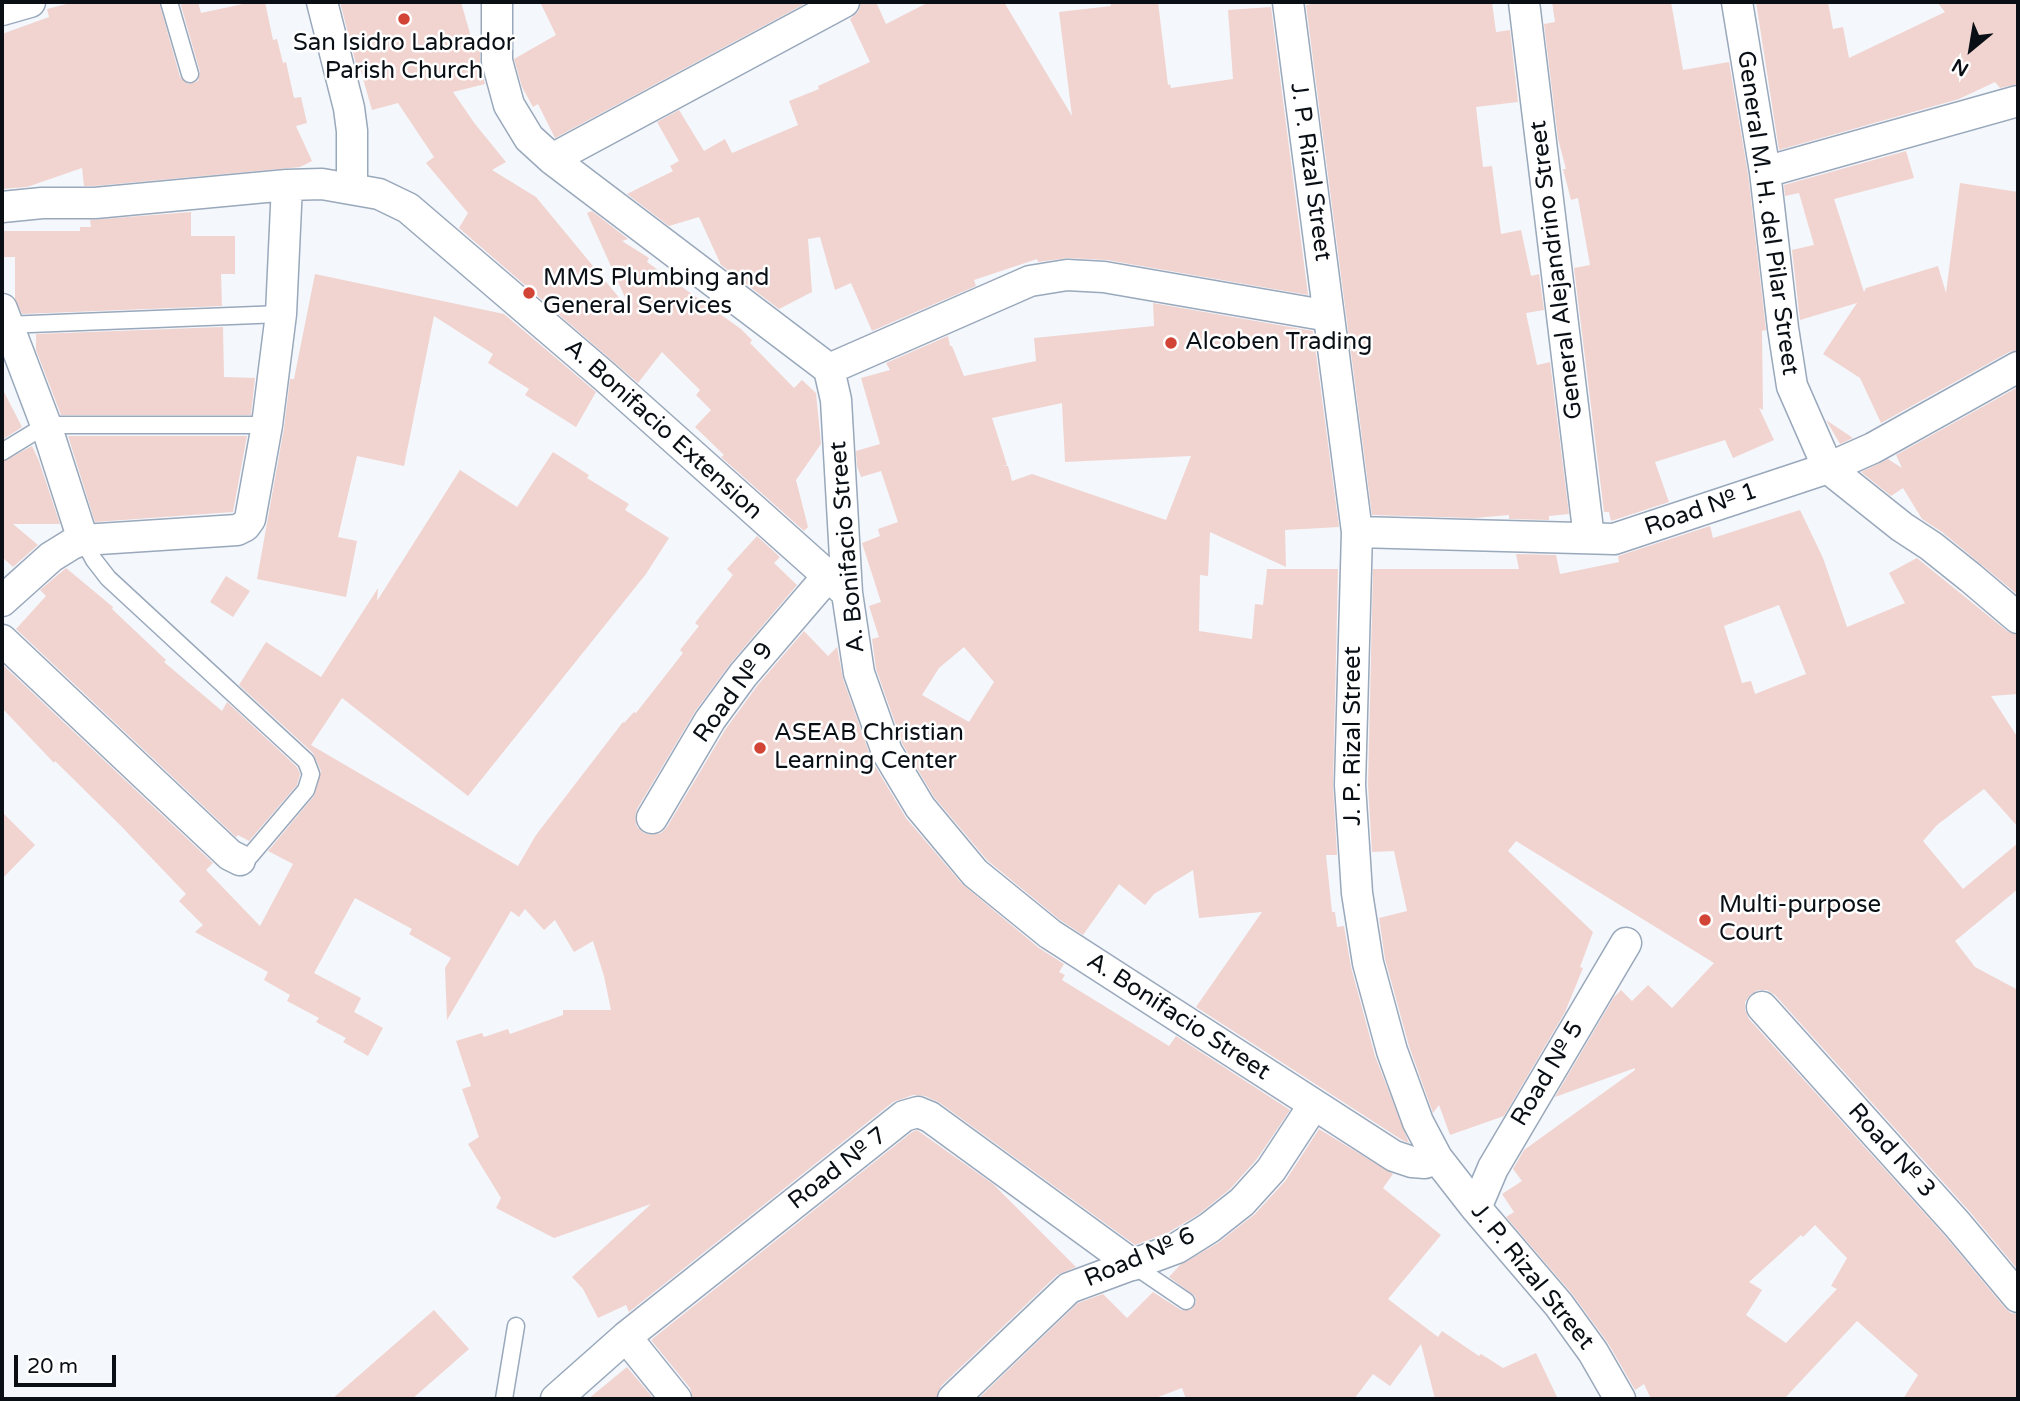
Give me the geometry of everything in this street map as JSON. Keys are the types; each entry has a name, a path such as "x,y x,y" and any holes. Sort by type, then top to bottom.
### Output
{"street":[{"path":"2,10 30,2"},
{"path":"322,2 349,108 352,131 352,188"},
{"path":"497,2 497,61 509,106 529,138 552,159 829,369 1030,281 1067,275 1104,277 1329,316"},
{"path":"552,159 844,2"},
{"name":"J. P. Rizal Street","path":"1289,2 1357,532 1350,785 1356,892 1368,963 1392,1051 1418,1122 1437,1157 1476,1208 1559,1305 1593,1352 1620,1399"},
{"name":"General Alejandrino Street","path":"1524,2 1589,538"},
{"name":"General M. H. del Pilar Street","path":"1737,2 1765,172 1792,386 1828,468 1902,527 1931,546 2018,618"},
{"path":"1765,172 2018,101"},
{"name":"A. Bonifacio Extension","path":"2,207 42,203 95,203 287,185 322,184 379,194 408,208 603,375 837,585"},
{"path":"2,601 51,557 83,540 237,530 245,526 250,519 268,425 281,314 287,185"},
{"path":"4,320 46,425 83,540"},
{"name":"Road № 1","path":"1357,532 1614,539 1828,468 1873,448 2018,367"},
{"name":"A. Bonifacio Street","path":"829,369 836,400 837,585 859,673 887,752 920,807 975,873 1050,934 1312,1106 1394,1156 1425,1163 1437,1157"},
{"name":"Road № 9","path":"652,818 710,720 743,674 837,585"},
{"path":"2,640 230,855 240,860"},
{"name":"Road № 5","path":"1476,1208 1493,1168 1626,943"},
{"name":"Road № 3","path":"1762,1007 1957,1224 2018,1297"},
{"name":"Road № 6","path":"953,1399 1069,1288 1177,1248 1209,1228 1242,1202 1271,1170 1312,1106"},
{"name":"Road № 7","path":"556,1399 626,1337 904,1116 918,1112 930,1117 1133,1265"},
{"path":"626,1337 676,1399"}],"lane":[{"path":"169,2 190,74"},
{"path":"4,320 281,314"},
{"path":"2,452 46,425 268,425"},
{"path":"83,540 108,578 306,761 311,774 306,790 250,856 240,860"},
{"path":"1133,1265 1186,1301"},
{"path":"504,1399 516,1326"}],"building":[{"path":"74,2 159,2 180,77 188,84 198,81 200,72 180,2 198,2 201,13 252,2 265,2 273,40 277,39 283,63 286,62 294,98 301,97 307,123 296,126 312,161 300,167 94,186 84,186 82,168 27,187 2,189 2,34 49,17 47,9"},
{"path":"340,2 461,2 473,44 480,44 480,65 485,84 453,92 506,162 492,170 536,197 626,306 628,304 587,213 592,211 628,239 622,241 649,258 647,262 741,329 752,340 750,343 794,388 802,380 816,393 821,444 796,480 808,527 804,531 721,457 724,455 695,427 711,410 696,395 700,390 662,352 638,383 459,228 468,213 426,163 434,157 398,103 372,110 360,68 357,68"},
{"path":"540,2 808,2 555,138 538,104 533,107 522,87 514,59 556,35"},
{"path":"861,2 876,2 886,24 929,2 1004,2 1072,116 1059,12 1111,6 1110,2 1158,2 1168,85 1170,84 1171,88 1233,79 1228,10 1271,7 1308,295 1107,260 1068,258 1038,262 1037,259 974,280 976,286 872,331 851,283 835,290 820,237 808,239 812,292 779,309 721,265 699,217 669,226 627,194 673,171 670,166 679,161 657,122 679,110 704,151 725,139 732,153 798,125 789,101 819,89 818,86 870,62 850,19 858,12"},
{"path":"1312,2 1492,2 1496,32 1510,30 1518,102 1476,107 1483,167 1492,166 1501,234 1521,230 1531,276 1539,274 1544,310 1526,313 1537,365 1550,362 1569,514 1549,516 1549,520 1509,519 1509,515 1474,518 1372,515 1306,5"},
{"path":"1552,2 1671,2 1683,70 1729,62 1748,174 1766,330 1762,331 1763,410 1759,408 1774,440 1733,458 1725,440 1655,462 1669,502 1611,521 1609,512 1604,512 1574,268 1590,265 1578,198 1571,200 1563,169 1566,169 1558,139 1544,24 1555,22"},
{"path":"1756,2 1828,2 1833,29 1843,27 1849,58 1945,12 1937,2 2018,2 2018,84 2000,88 1995,82 1959,99 1779,150"},
{"path":"1906,151 1914,178 1834,199 1864,292 1866,288 1938,266 1946,293 1960,183 2018,192 2018,350 2009,352 1881,423 1860,378 1823,354 1857,303 1800,320 1792,250 1814,245 1799,193 1785,196 1784,185"},
{"path":"191,212 191,236 235,236 235,274 221,274 222,306 22,314 15,299 15,257 2,257 2,231 80,231 80,227 91,227 90,220"},
{"path":"315,274 504,314 596,392 576,427 525,395 529,389 488,363 493,354 434,316 404,466 357,456 338,537 357,541 346,597 257,579 290,379 294,379"},
{"path":"1153,303 1313,331 1339,527 1285,530 1286,567 1210,532 1208,576 1200,575 1199,631 1252,639 1255,604 1263,605 1267,569 1338,569 1333,785 1337,855 1326,855 1332,912 1335,912 1337,927 1344,926 1351,967 1375,1056 1409,1143 1196,1007 1262,912 1199,918 1193,870 1154,894 1145,905 1119,884 1083,935 1060,920 987,860 934,797 903,745 876,669 872,639 879,637 869,606 881,602 862,543 880,536 878,529 898,522 881,471 861,477 857,466 856,451 880,444 861,378 890,370 886,363 948,336 964,376 1036,361 1034,338 1154,326","holes":["1062,403 1065,462 1191,456 1166,520 1032,474 1012,481 1008,466 1003,465 1007,465 992,418","964,647 994,682 969,722 922,695 939,668"]},
{"path":"223,327 224,377 255,378 251,415 61,415 36,350 36,334"},
{"path":"2018,387 2018,595 1942,532 1922,519 1903,488 1891,496 1861,472 1888,459 1902,468 1896,455"},
{"path":"2,388 22,427 2,440"},
{"path":"1826,420 1853,438 1840,444"},
{"path":"68,436 247,436 233,512 95,522"},
{"path":"32,446 60,524 13,524 38,545 13,567 2,557 2,462"},
{"path":"553,452 589,475 587,478 629,504 625,510 669,538 646,574 468,796 342,698 311,745 518,866 536,835 623,722 636,713 683,653 680,650 699,626 695,623 733,575 727,569 757,536 780,557 774,563 797,585 730,664 696,710 637,809 637,827 652,835 661,833 667,827 725,730 757,686 804,631 828,656 837,647 843,679 872,761 906,818 962,884 1039,948 1064,964 1059,972 1065,975 1062,980 1169,1046 1176,1036 1290,1110 1257,1159 1230,1189 1199,1214 1169,1232 1135,1245 940,1103 925,1096 913,1095 893,1102 629,1312 626,1305 598,1318 583,1289 572,1277 651,1204 554,1238 496,1208 501,1198 468,1144 479,1137 462,1089 471,1086 456,1041 482,1033 484,1037 508,1029 510,1034 563,1015 563,1010 611,1010 593,941 574,952 555,920 544,930 525,909 519,917 511,911 447,1020 445,968 451,958 409,934 412,929 355,898 314,973 361,998 354,1012 383,1028 368,1056 343,1042 346,1038 316,1022 319,1018 287,1001 290,995 264,980 268,972 195,932 203,925 179,901 186,894 2,708 2,664 213,863 206,870 260,926 293,864 268,851 314,796 321,771 313,753 239,685 266,642 321,677 378,588 377,601 460,470 517,507"},
{"path":"1800,510 1823,558 1847,627 1905,603 1889,573 1917,558 2007,631 2018,635 2018,694 1991,696 2018,738 2018,827 1984,789 1937,825 1923,841 1963,889 2018,843 2018,889 1955,941 1975,967 2018,990 2018,1270 1970,1212 1775,995 1767,990 1758,990 1745,1002 1745,1010 1749,1019 1944,1235 2005,1308 2018,1314 2018,1399 1903,1399 1918,1375 1857,1321 1784,1399 1651,1399 1644,1384 1635,1390 1608,1343 1573,1295 1506,1217 1514,1212 1502,1194 1522,1181 1513,1169 1524,1150 1635,1070 1555,1097 1614,997 1621,990 1632,1001 1648,985 1672,1008 1714,963 1516,841 1508,851 1593,932 1580,967 1583,968 1565,1012 1504,1116 1450,1135 1439,1105 1433,1113 1409,1046 1385,959 1379,918 1407,911 1394,851 1372,852 1368,785 1373,569 1519,569 1516,554 1556,555 1560,574 1619,562 1618,556 1710,526 1713,538","holes":["1779,605 1806,674 1755,694 1751,681 1742,683 1724,626","1815,1225 1847,1258 1831,1286 1837,1289 1786,1343 1746,1315 1762,1290 1749,1282"]},
{"path":"66,568 113,607 112,609 166,660 164,662 222,711 227,702 297,767 300,774 297,785 249,841 238,835 236,837 16,629 46,596 40,590"},
{"path":"226,576 250,591 233,617 210,602"},
{"path":"2,812 35,845 2,879"},
{"path":"1319,1129 1393,1174 1383,1188 1441,1235 1388,1299 1438,1337 1442,1331 1479,1356 1481,1354 1503,1368 1536,1353 1558,1399 1435,1399 1421,1344 1390,1386 1373,1374 1354,1399 1186,1399 1182,1388 1153,1399 978,1399 1078,1303 1103,1294 1127,1318 1153,1292 1181,1310 1191,1310 1196,1302 1195,1296 1169,1277 1180,1265 1218,1243 1255,1214 1286,1180"},
{"path":"917,1130 993,1184 1076,1267 1057,1275 941,1386 936,1399 693,1399 690,1388 651,1340"},
{"path":"434,1310 469,1349 412,1399 332,1399"},
{"path":"627,1367 654,1399 588,1399"}],"place":[{"name":"San Isidro Labrador Parish Church","path":"404,19"},
{"name":"MMS Plumbing and General Services","path":"529,293"},
{"name":"Alcoben Trading","path":"1171,343"},
{"name":"ASEAB Christian Learning Center","path":"760,748"},
{"name":"Multi-purpose Court","path":"1705,920"}]}
